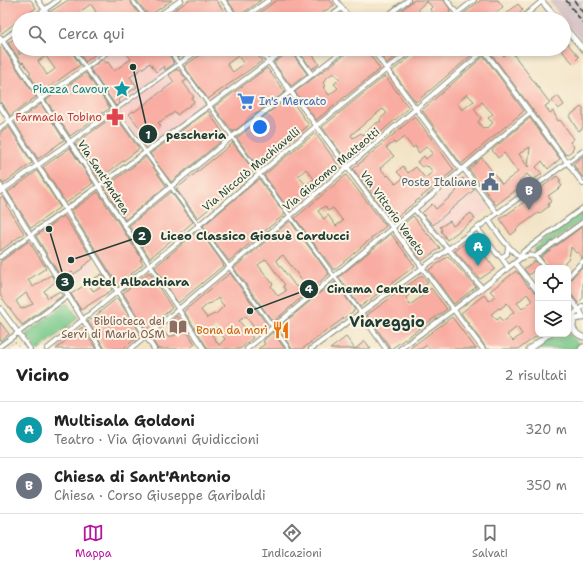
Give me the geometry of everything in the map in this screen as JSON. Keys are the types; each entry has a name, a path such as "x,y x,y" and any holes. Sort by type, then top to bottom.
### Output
{"street":[{"path":"38,0 45,10"},
{"path":"42,12 58,0"},
{"path":"132,0 141,12"},
{"path":"164,12 181,0"},
{"path":"223,0 232,12"},
{"path":"252,12 269,0"},
{"path":"336,0 345,12"},
{"path":"392,12 408,0"},
{"path":"446,0 455,12"},
{"path":"459,12 474,0"},
{"path":"528,12 541,0 551,12"},
{"path":"337,12 342,8"},
{"path":"1,40 12,33"},
{"path":"571,35 583,49"},
{"name":"Via Sant'Andrea","path":"1,40 99,186 204,349"},
{"path":"78,56 115,110 289,349"},
{"path":"0,128 102,56"},
{"path":"173,56 386,349"},
{"path":"1,191 190,56"},
{"name":"Via Vittorio Veneto","path":"264,56 483,349"},
{"path":"0,257 277,56"},
{"path":"298,56 312,75"},
{"path":"124,225 232,137 336,56"},
{"path":"377,56 416,109 497,213"},
{"name":"Via Niccolò Machiavelli","path":"47,349 199,225 316,126 403,56"},
{"name":"Via Giacomo Matteotti","path":"131,349 478,56"},
{"path":"489,56 566,163 583,184"},
{"path":"0,106 154,349"},
{"path":"246,349 530,113"},
{"path":"311,349 583,151"},
{"path":"0,185 1,191 101,349"},
{"path":"520,258 523,252 583,208"},
{"path":"414,210 482,288"},
{"path":"488,220 508,247 520,258"},
{"path":"400,349 454,310 520,258 529,255 536,256 583,222"},
{"path":"477,228 508,267"},
{"path":"501,257 507,254 508,247"},
{"path":"536,256 543,265"},
{"path":"571,274 583,261"},
{"path":"514,263 535,288"},
{"path":"0,346 68,296"},
{"path":"571,299 581,308 583,318 571,320"},
{"path":"0,308 30,349"},
{"path":"571,317 581,308"},
{"path":"575,319 572,324 573,328 583,337"},
{"path":"529,349 545,337"}],"path":[{"path":"6,349 15,342 21,349"}],"shaded area":[{"path":"548,0 583,0 583,43 571,29 571,12 557,12"},
{"path":"102,56 172,56 205,105 145,149 86,68"},
{"path":"464,175 490,209 446,242 419,211"},
{"path":"76,234 98,268 67,288 45,253"}],"green space":[{"path":"583,212 583,219 536,253 533,249"},
{"path":"68,302 78,318 40,349 36,349 26,334"},
{"path":"571,336 579,345 576,349 535,349 551,337"}],"building":[{"path":"0,0 31,0 36,8 31,12 12,12 12,25 2,33 0,31"},
{"path":"68,0 129,0 138,12 96,12 91,4 80,12 50,12"},
{"path":"136,0 147,0 149,2 152,0 172,0 155,12 146,12"},
{"path":"189,0 216,0 225,12 172,12"},
{"path":"227,0 261,0 244,12 236,12"},
{"path":"277,0 330,0 334,5 324,12 261,12"},
{"path":"414,0 444,0 450,9 449,12 432,12 430,9 432,7 427,1 418,9 420,12 399,12"},
{"path":"481,0 498,0 503,7 497,12 466,12"},
{"path":"518,4 523,10 521,12 508,12"},
{"path":"12,40 12,49 8,43"},
{"path":"2,47 36,97 10,116 3,104 0,103 0,48"},
{"path":"571,48 579,57 573,63 566,56 571,56"},
{"path":"17,56 46,56 74,56 80,65 41,93 29,74 31,73 23,62 22,63","holes":["46,56 55,69 47,75 38,61"]},
{"path":"81,56 93,56 85,62"},
{"path":"128,56 170,56 174,64 165,70 164,66 156,72 150,63 130,77 137,87 118,100 120,103 116,106 90,69 103,59 106,63 108,62 114,71 131,59"},
{"path":"199,56 238,56 258,56 262,61 208,99 184,66","holes":["238,56 244,64 233,72 227,64"]},
{"path":"283,56 294,56 307,74 291,86 274,63"},
{"path":"302,56 314,56 319,64 312,69"},
{"path":"343,56 371,56 380,69 316,120 295,92","holes":["333,73 340,79 334,84 338,88 329,95 323,87 325,86 323,83 325,81 324,80"]},
{"path":"381,56 396,56 387,63"},
{"path":"411,56 471,56 416,102 392,71"},
{"path":"484,56 524,111 461,164 422,110","holes":["467,94 474,101 462,110 457,103","482,102 493,114 488,118 493,123 486,129 483,129 478,122 481,118 474,109"]},
{"path":"493,56 515,56 550,103 545,106 550,113 553,111 558,121 560,120 574,139 570,142 574,147 572,149 573,150 566,155"},
{"path":"267,68 285,92 233,132 214,107"},
{"path":"177,69 187,80 183,82 194,97 192,98 194,102 177,115 175,112 158,123 161,126 147,137 129,114 133,111 134,112 174,82 169,75"},
{"path":"86,73 110,108 70,136 46,100"},
{"path":"385,76 409,108 347,161 322,127","holes":["383,109 387,113 380,119 381,121 375,124 363,135 361,133 353,138 351,135 376,114"]},
{"path":"558,96 564,105 558,109 552,101"},
{"path":"289,97 309,125 258,167 237,138"},
{"path":"41,104 64,140 38,159 15,123"},
{"path":"581,107 583,109 583,128 579,131 569,116"},
{"path":"208,111 226,137 171,182 150,154"},
{"path":"115,115 139,149 99,179 75,144"},
{"path":"415,116 454,170 392,221 353,169","holes":["404,137 413,148 415,146 419,153 427,146 433,153 426,159 424,156 417,162 422,167 425,165 427,167 428,166 433,172 425,178 416,167 408,173 403,166 397,172 403,178 396,184 380,168 394,156 386,148 394,142 395,144"]},
{"path":"530,118 560,159 548,169 542,161 536,167 542,174 533,180 527,174 519,181 523,185 496,205 469,169 482,158 502,184 518,172 504,153 498,158 492,150","holes":["530,147 528,167 519,154"]},
{"path":"9,127 32,163 3,184 0,179 0,133"},
{"path":"315,133 340,167 289,210 264,175","holes":["306,169 314,179 306,185 298,176"]},
{"path":"233,143 254,171 198,218 176,189"},
{"path":"70,148 93,183 66,203 43,167"},
{"path":"583,156 583,178 573,164"},
{"path":"146,157 166,186 125,220 104,188"},
{"path":"37,171 60,207 31,228 8,192"},
{"path":"346,175 386,226 334,270 295,218","holes":["325,206 328,211 333,208 343,221 336,226 328,215 324,219 318,211"]},
{"path":"557,176 561,181 559,182 562,186 548,196 552,201 548,204 549,206 516,229 517,230 511,235 500,219"},
{"path":"463,178 474,190 433,225 422,213 432,204 436,209 457,191 453,186"},
{"path":"259,179 285,214 229,261 203,226"},
{"path":"98,192 142,259 140,259 143,264 118,285 71,211"},
{"path":"171,192 193,222 150,258 129,226"},
{"path":"3,196 8,205 7,206 24,233 0,251 0,198"},
{"path":"471,213 475,219 447,240 440,227 450,221 453,226"},
{"path":"64,216 93,259 74,274 72,272 62,279 36,236"},
{"path":"413,216 440,248 422,261 398,229"},
{"path":"290,221 329,274 273,322 234,268","holes":["283,255 303,282 296,287 276,260","266,259 285,285 283,286 286,291 278,296 271,286 273,284 258,265"]},
{"path":"583,226 583,258 571,247 569,258 565,262 565,265 546,265 541,257"},
{"path":"199,230 224,265 178,303 155,267"},
{"path":"391,234 415,266 360,307 339,277"},
{"path":"472,238 495,269 480,279 455,251"},
{"path":"29,241 46,268 28,280 33,287 51,275 55,282 44,291 48,298 60,291 63,295 22,325 0,295 0,262","holes":["26,293 33,304 21,309 16,301"]},
{"path":"448,256 476,287 454,304 429,270"},
{"path":"535,261 538,265 535,265 535,273 533,271 529,275 524,269"},
{"path":"583,266 583,298 578,303 571,294 571,279"},
{"path":"516,271 529,288 530,287 535,293 535,337 519,349 487,349 461,313 484,295 489,301 495,296 490,291","holes":["527,294 532,301 522,309 517,303","507,303 514,312 503,321 500,317 497,320 491,314","517,327 522,334 513,341 507,335"]},
{"path":"149,272 172,308 146,330 123,293"},
{"path":"230,273 268,326 258,334 246,316 239,321 253,338 240,349 208,349 184,311","holes":["218,298 224,306 215,315 214,314 207,318 201,310","216,327 225,339 219,345 210,332"]},
{"path":"102,274 112,290 81,310 71,294 88,283 93,291 100,287 95,278"},
{"path":"422,275 428,283 420,288 418,286 408,295 406,298 410,305 431,288 447,309 391,349 367,315"},
{"path":"335,282 355,310 302,349 292,349 278,328"},
{"path":"117,298 141,334 123,349 105,349 88,322"},
{"path":"177,316 195,344 189,349 158,349 151,338 162,329 168,337 176,335 169,323"},
{"path":"452,317 476,349 430,349 427,345 421,349 409,349"},
{"path":"0,322 9,334 0,341"},
{"path":"82,327 96,349 56,349 63,343"},
{"path":"273,332 285,349 258,349 265,344 263,342 264,340"},
{"path":"346,337 355,349 330,349"},
{"path":"365,341 371,349 355,349"}],"railway":[{"path":"566,0 583,23"},
{"path":"574,0 583,13"}],"place":[{"name":"pescheria","path":"133,67"},
{"name":"Piazza Cavour","path":"122,89"},
{"name":"In's Mercato","path":"246,101"},
{"name":"Farmacia Tobino","path":"115,117"},
{"name":"Poste Italiane","path":"490,182"},
{"name":"Chiesa di Sant'Antonio","path":"529,210"},
{"name":"Hotel Albachiara","path":"49,229"},
{"name":"Liceo Classico Giosuè Carducci","path":"71,260"},
{"name":"Multisala Goldoni","path":"478,266"},
{"name":"Cinema Centrale","path":"250,311"},
{"name":"Biblioteca dei Servi di Maria OSM","path":"178,327"},
{"name":"Bona da morì","path":"281,330"}],"district":[{"name":"Viareggio","path":"387,322"}]}
